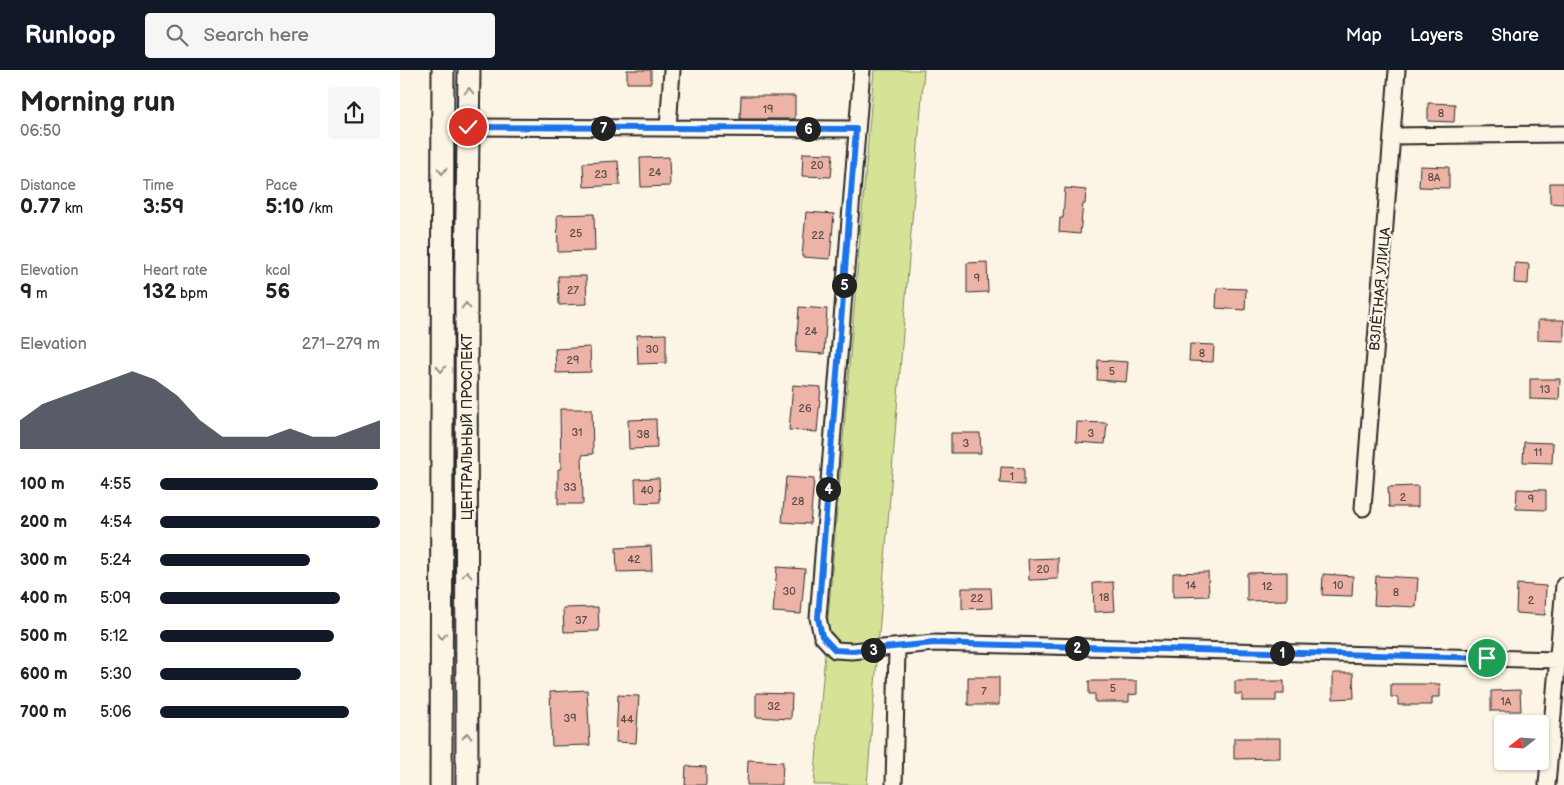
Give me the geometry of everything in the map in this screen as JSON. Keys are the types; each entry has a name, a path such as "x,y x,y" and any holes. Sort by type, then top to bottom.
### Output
{"street":[{"name":"ЦЕНТРАЛЬНЫЙ ПРОСПЕКТ","path":"441,785 443,70"},
{"name":"ЦЕНТРАЛЬНЫЙ ПРОСПЕКТ","path":"467,785 466,280 468,70"},
{"path":"668,128 672,70"},
{"path":"862,70 818,618 822,636 835,650 852,651 897,648 934,643 1558,660"},
{"name":"ВЗЛЁТНАЯ УЛИЦА","path":"1363,508 1396,70"},
{"path":"468,127 856,129"},
{"path":"1392,136 1564,134"},
{"path":"1547,785 1564,585"},
{"path":"894,785 897,648"}],"green space":[{"path":"874,70 924,70 867,785 814,785"}],"building":[{"path":"627,70 651,70 651,83 627,83"},
{"path":"741,96 795,96 795,119 740,119"},
{"path":"1428,103 1455,104 1454,122 1428,121"},
{"path":"803,153 833,154 831,177 802,176"},
{"path":"669,157 670,186 641,187 640,158"},
{"path":"618,161 620,185 584,187 583,163"},
{"path":"1420,166 1449,167 1449,188 1419,187"},
{"path":"1550,183 1564,183 1564,204 1550,203"},
{"path":"1065,188 1086,190 1080,234 1059,232 1060,218 1063,218"},
{"path":"806,212 834,214 830,259 802,257"},
{"path":"594,214 595,251 558,252 557,215"},
{"path":"987,262 988,292 967,293 967,263"},
{"path":"1515,263 1529,264 1528,284 1514,283"},
{"path":"558,276 586,276 587,304 559,305"},
{"path":"1217,288 1246,289 1245,310 1216,308"},
{"path":"799,307 827,309 824,354 796,352"},
{"path":"1538,320 1564,320 1564,341 1538,340"},
{"path":"666,334 666,363 638,364 637,335"},
{"path":"1190,344 1214,345 1213,362 1189,361"},
{"path":"590,347 591,372 556,373 555,349"},
{"path":"1098,360 1128,362 1126,382 1097,380"},
{"path":"1530,379 1560,379 1559,400 1530,399"},
{"path":"793,385 821,387 817,432 789,430"},
{"path":"560,409 592,409 593,454 582,455 583,504 558,504 558,469 561,469"},
{"path":"656,419 657,448 629,449 628,420"},
{"path":"1077,422 1107,423 1105,444 1076,442"},
{"path":"951,433 980,433 981,453 951,453"},
{"path":"1524,442 1553,443 1552,463 1523,462"},
{"path":"1001,467 1024,468 1024,485 1000,483"},
{"path":"786,477 814,479 810,524 782,522"},
{"path":"659,478 660,502 636,503 635,479"},
{"path":"1418,486 1418,507 1389,507 1388,487"},
{"path":"1517,489 1546,490 1546,510 1516,509"},
{"path":"651,546 652,571 617,572 616,548"},
{"path":"1058,558 1058,579 1029,580 1028,559"},
{"path":"777,567 805,569 801,614 773,612"},
{"path":"1208,572 1209,596 1173,597 1173,573"},
{"path":"1287,572 1287,600 1247,601 1247,573"},
{"path":"1323,574 1353,576 1352,596 1322,595"},
{"path":"1376,576 1418,578 1416,607 1374,605"},
{"path":"1113,582 1115,611 1094,612 1093,583"},
{"path":"1517,584 1546,586 1545,615 1516,613"},
{"path":"962,588 991,588 992,608 962,609"},
{"path":"598,607 599,631 564,632 563,608"},
{"path":"1333,673 1353,673 1354,698 1333,699"},
{"path":"968,677 999,677 999,705 968,705"},
{"path":"1089,681 1137,681 1137,694 1129,695 1129,702 1095,702 1095,694 1089,694"},
{"path":"1235,681 1284,681 1284,694 1276,694 1276,701 1242,701 1242,694 1235,694"},
{"path":"1391,684 1440,684 1440,697 1432,697 1432,705 1398,705 1398,697 1391,697"},
{"path":"587,690 590,745 552,746 550,692"},
{"path":"1520,690 1521,711 1491,711 1491,691"},
{"path":"756,693 792,694 791,719 756,717"},
{"path":"618,695 639,696 636,743 616,742"},
{"path":"1234,738 1280,738 1280,758 1234,759"},
{"path":"748,760 783,762 782,785 747,785"},
{"path":"686,766 706,767 706,785 685,785"}],"route":[{"path":"468,127 856,129 818,618 822,636 835,650 852,651 897,648 934,643 987,646 1487,658"}]}
